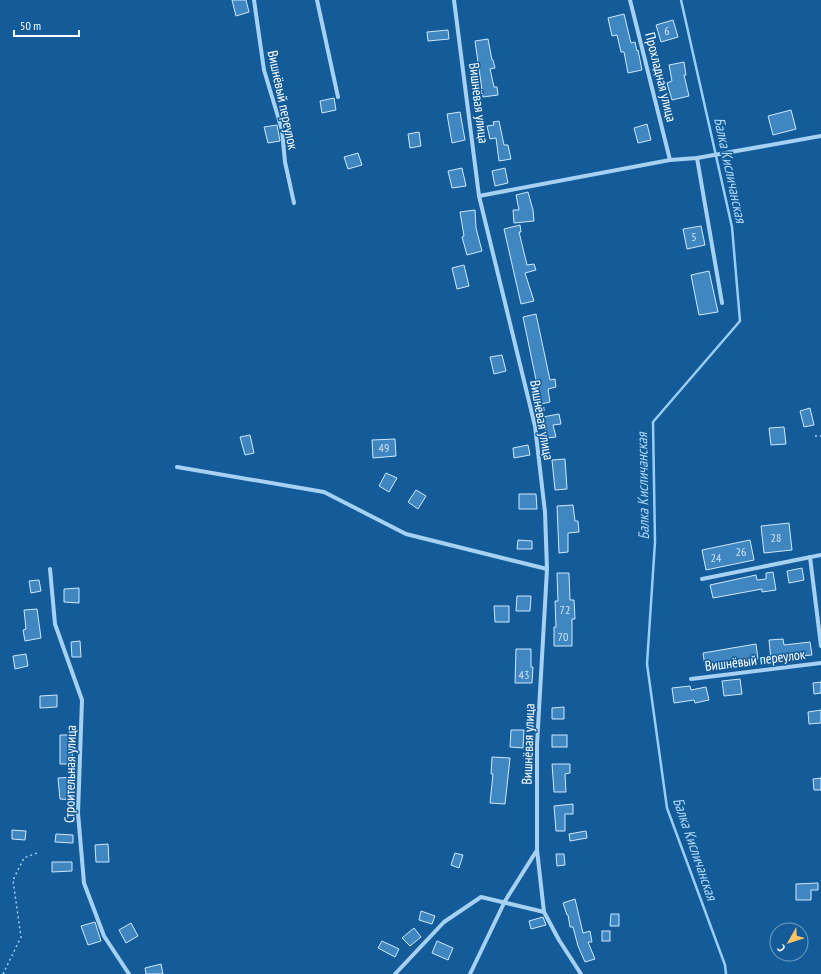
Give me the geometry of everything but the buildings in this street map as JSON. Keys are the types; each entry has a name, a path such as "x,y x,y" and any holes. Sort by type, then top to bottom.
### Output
{"street":[{"name":"Вишнёвый переулок","path":"254,0 264,70 282,130 285,162 294,203"},
{"path":"317,0 338,97"},
{"name":"Вишнёвая улица","path":"454,0 480,196 535,426 545,512 546,569 537,745 537,850 544,912 559,940 581,974"},
{"name":"Прохладная улица","path":"630,0 670,160"},
{"path":"480,196 670,160 697,158 821,136"},
{"path":"697,158 722,303"},
{"path":"176,466 324,492 406,534 546,569"},
{"path":"702,579 821,555"},
{"path":"810,557 821,646"},
{"name":"Строительная улица","path":"50,569 56,624 82,700 78,813 84,883 104,936 129,974"},
{"name":"Вишнёвый переулок","path":"692,679 821,663"},
{"path":"470,974 505,901 537,850"},
{"path":"395,974 444,922 481,897 505,901 544,912"}],"path":[{"path":"815,436 821,436"},
{"path":"3,974 21,937 13,880 24,858 37,853"}],"waterway":[{"name":"Балка Кисличанская","path":"681,0 732,227 740,321 653,422 655,542 647,664 667,808 725,965 726,974"}]}
